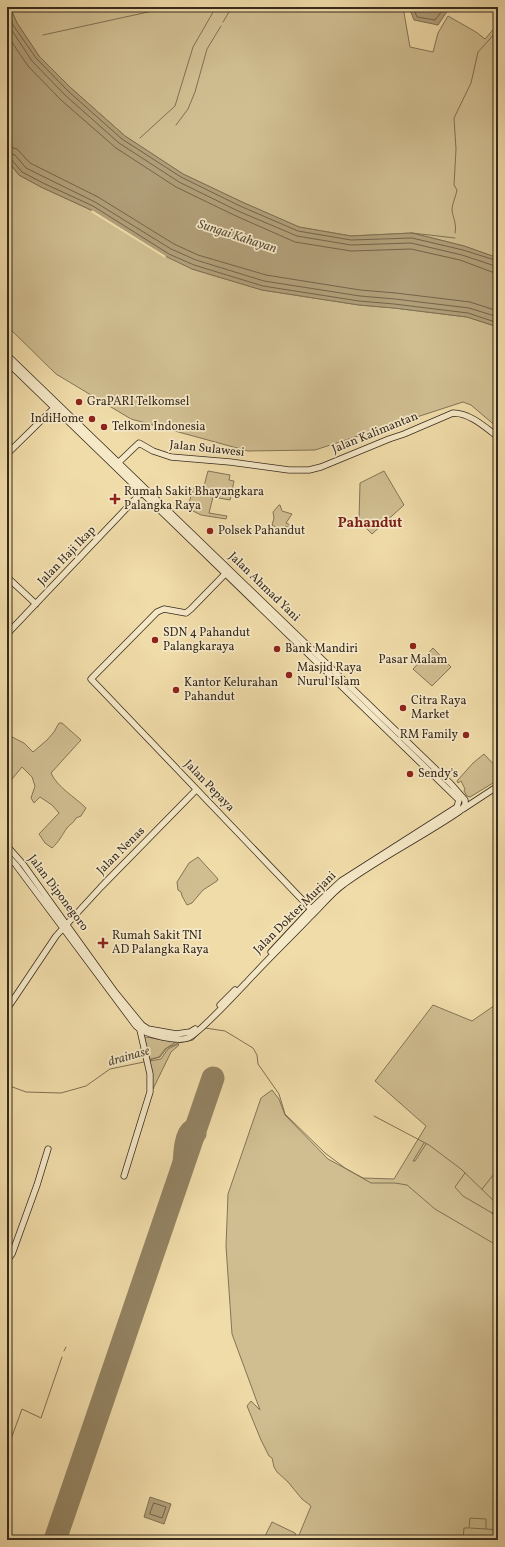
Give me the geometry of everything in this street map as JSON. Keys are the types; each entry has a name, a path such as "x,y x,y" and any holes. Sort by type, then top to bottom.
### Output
{"main road":[{"name":"Jalan Ahmad Yani","path":"7,355 54,408 76,424 142,493 303,644"},
{"name":"Jalan Ahmad Yani","path":"7,362 28,379 118,462 461,798"},
{"path":"7,454 54,408"},
{"name":"Jalan Kalimantan","path":"252,465 289,470 315,469 453,413 467,415 498,437"},
{"name":"Jalan Sulawesi","path":"118,462 139,443 153,451 171,457 252,465"},
{"name":"Jalan Haji Ikap","path":"7,634 142,493"},
{"name":"Jalan Pepaya","path":"226,573 186,613 164,609 157,612 91,679 311,909"},
{"path":"7,577 36,604"},
{"name":"Jalan Dokter Murjani","path":"271,955 311,909 341,881 460,812 498,786"},
{"name":"Jalan Nenas","path":"7,1009 52,940 101,887 196,790"},
{"path":"461,798 476,800"},
{"name":"Jalan Dokter Murjani","path":"149,1031 183,1034 197,1030 343,885 458,808 461,798 465,800 465,805 460,812"},
{"name":"Jalan Diponegoro","path":"7,846 23,864 126,1013 140,1030 149,1031"},
{"name":"Jalan Diponegoro","path":"7,855 65,926 129,1010 149,1031"},
{"path":"124,1176 149,1098 150,1087 148,1064 140,1030"},
{"path":"7,1260 12,1254 39,1179 48,1149"}],"shaded area":[{"path":"10,7 403,7 410,47 433,52 438,33 448,16 485,39 498,24 498,258 464,246 412,233 351,236 299,227 183,174 125,136 71,88 39,56 17,23"},
{"path":"7,160 19,175 91,210 192,269 262,290 359,305 467,317 498,327 498,428 471,405 463,402 315,450 248,451 131,419 56,374 7,326"},
{"path":"208,471 230,475 229,480 234,481 230,500 213,497 209,513 227,516 226,519 201,515 189,509 187,511 193,488 203,490"},
{"path":"384,471 404,505 372,534 359,521 360,483"},
{"path":"279,505 282,511 292,514 286,523 295,527 293,529 285,526 282,530 272,525 274,518 273,512"},
{"path":"433,648 451,667 432,686 413,669"},
{"path":"59,723 62,723 81,740 51,773 57,783 86,808 81,816 76,818 68,827 59,841 52,848 45,843 39,834 59,813 52,805 40,797 34,803 31,798 35,786 32,777 22,767 7,785 7,731 10,736 24,743 33,752 47,740"},
{"path":"484,754 498,769 498,780 470,797 467,796 461,781 458,783 457,781 473,763"},
{"path":"198,857 218,879 203,890 192,903 187,905 181,892 178,890 177,882 189,863"},
{"path":"498,1003 498,1540 297,1540 311,1506 302,1499 288,1482 277,1472 272,1458 269,1456 261,1440 247,1406 251,1401 260,1410 232,1334 226,1246 228,1194 261,1098 272,1090 279,1099 285,1115 328,1159 363,1178 394,1179 426,1126 375,1081 433,1005 472,1021"},
{"path":"146,1037 176,1042 165,1049 159,1057 147,1060 144,1038"},
{"path":"178,1044 179,1045 171,1052 153,1089 149,1061 161,1059 168,1049"},
{"path":"272,1522 295,1533 296,1535 293,1540 263,1540"}],"water":[{"name":"Sungai Kahayan","path":"7,7 10,7 17,23 39,56 71,88 125,136 183,174 299,227 351,236 412,233 464,246 498,258 498,327 467,317 359,305 262,290 192,269 167,257 91,210 19,175 7,160"},
{"path":"409,7 450,7 438,25 414,20"},
{"path":"150,1497 171,1504 164,1524 144,1517"}],"pier":[{"path":"92,210 166,256 165,258 91,212"}],"waterway":[{"path":"43,35 171,7"},
{"path":"140,138 175,106 193,47 216,7"},
{"path":"223,22 232,7"},
{"path":"176,125 188,109 195,92 207,49 221,26"},
{"path":"455,233 452,210 457,190 454,185 456,149 454,118 471,83 478,52 498,30"},
{"path":"412,233 455,238"},
{"path":"205,1028 225,1031 253,1048 257,1055 258,1064 279,1094 285,1114 325,1153 345,1168 371,1183 395,1183 407,1185 435,1209 498,1246"},
{"name":"drainase","path":"149,1060 160,1057 167,1048 178,1043 193,1040 202,1031"},
{"name":"drainase","path":"7,1085 26,1092 61,1093 86,1086 110,1069 144,1062"},
{"path":"374,1116 429,1145 461,1169 498,1205"},
{"path":"424,1143 413,1161 415,1161 426,1144"},
{"path":"482,1189 498,1169"},
{"path":"465,1173 455,1187 463,1196 492,1213"},
{"path":"498,1206 492,1213 498,1223"},
{"path":"64,1351 66,1347"},
{"path":"7,1450 22,1409 41,1418 62,1357"},
{"path":"463,1540 464,1528 469,1528 470,1518 486,1519 486,1529 498,1530"},
{"path":"470,1528 486,1529"}],"taxiway":[{"path":"176,1184 178,1152 181,1135 188,1125 194,1124 201,1128 202,1135 198,1141 190,1144"}],"runway":[{"path":"55,1540 213,1078"}],"place":[{"name":"GraPARI Telkomsel","path":"79,402"},
{"name":"IndiHome","path":"92,419"},
{"name":"Telkom Indonesia","path":"104,427"},
{"name":"Rumah Sakit Bhayangkara Palangka Raya","path":"115,499"},
{"name":"Polsek Pahandut","path":"210,531"},
{"name":"SDN 4 Pahandut Palangkaraya","path":"155,640"},
{"name":"Pasar Malam","path":"413,646"},
{"name":"Bank Mandiri","path":"277,649"},
{"name":"Masjid Raya Nurul Islam","path":"289,675"},
{"name":"Kantor Kelurahan Pahandut","path":"176,690"},
{"name":"Citra Raya Market","path":"403,708"},
{"name":"RM Family","path":"466,735"},
{"name":"Sendy's","path":"410,774"},
{"name":"Rumah Sakit TNI AD Palangka Raya","path":"103,943"}],"district":[{"name":"Pahandut","path":"370,523"}]}
